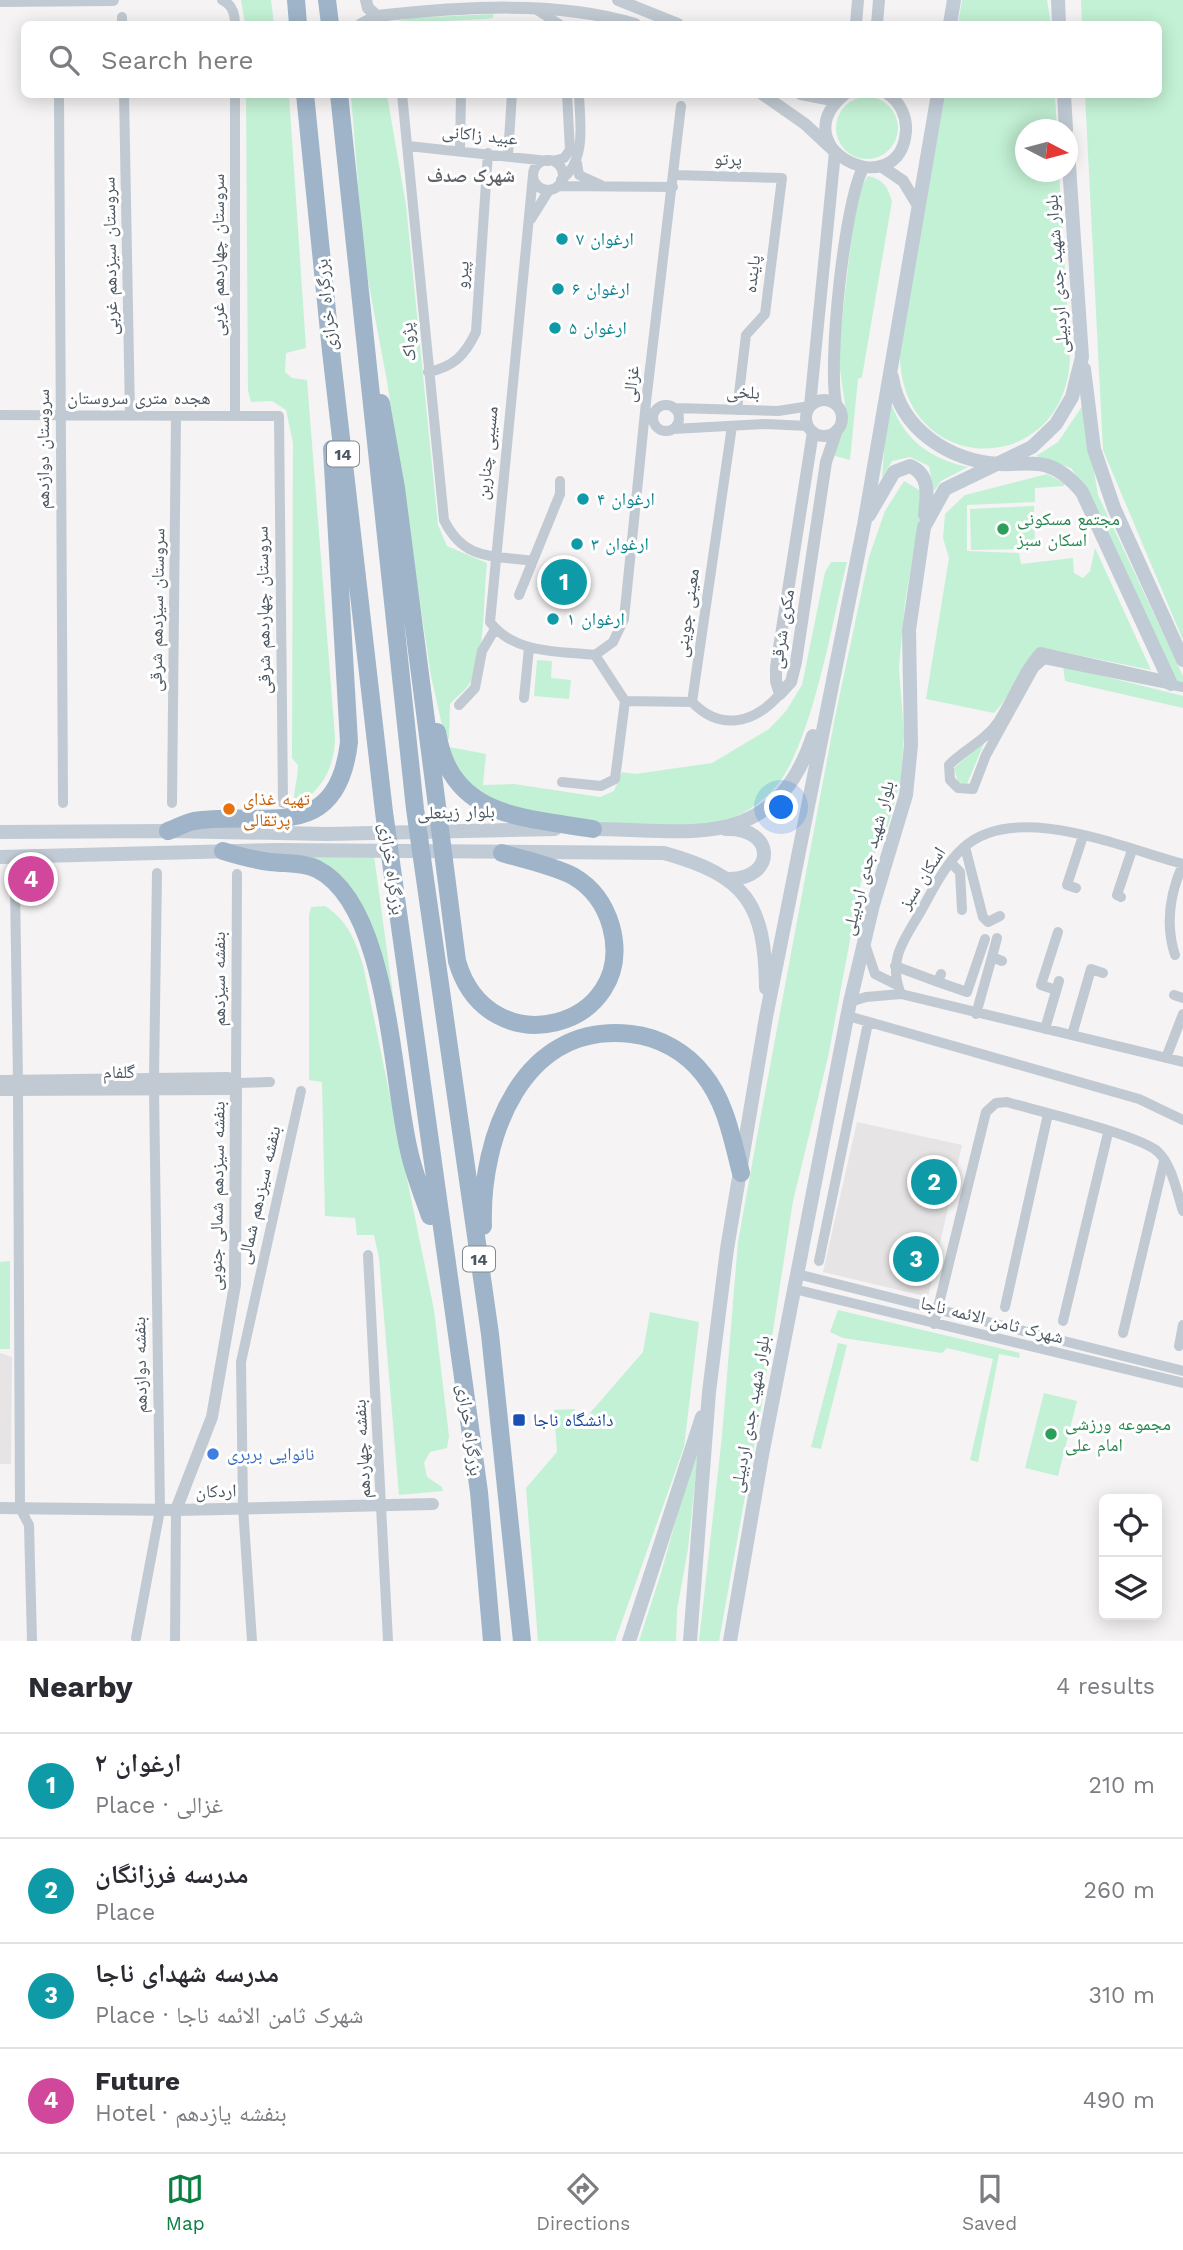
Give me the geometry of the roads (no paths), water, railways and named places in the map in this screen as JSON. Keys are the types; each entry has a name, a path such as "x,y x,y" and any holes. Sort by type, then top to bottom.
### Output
{"highway":[{"path":"296,0 298,21"},
{"path":"327,0 330,21"},
{"name":"بزرگراه خرازی","path":"305,98 331,351 384,812 479,1492 492,1641"},
{"name":"بزرگراه خرازی","path":"339,98 415,809 490,1334 522,1641"},
{"path":"365,341 385,417 412,607 443,877 461,976 472,994 498,1016 516,1024 545,1026 559,1022 587,1007 608,979 614,946 607,915 598,898 573,876 502,853"},
{"path":"168,831 192,821 290,820 321,805 346,768 349,742 332,466 331,351"},
{"path":"412,607 440,752 453,780 475,799 502,813 593,828"},
{"path":"223,851 251,859 306,865 317,869 335,882 354,905 373,954 410,1154 445,1261"},
{"path":"490,1334 482,1214 485,1177 502,1115 526,1075 548,1054 573,1041 610,1033 639,1035 671,1046 695,1064 715,1092 741,1173"}],"main road":[{"path":"950,21 954,0"},
{"path":"1058,0 1059,21"},
{"name":"بلوار شهید جدی اردبیلی","path":"690,1641 709,1392 727,1249 766,1017 864,525 895,330 937,98"},
{"path":"1064,98 1065,119"},
{"name":"بلوار شهید جدی اردبیلی","path":"730,1641 795,1281 849,1009 911,768 909,630 924,527 945,489 1032,447 1056,424 1072,397 1082,357 1070,182"},
{"path":"895,330 895,393 910,420 921,432 950,451 999,464 1048,466 1072,479 1082,492 1174,684"},
{"path":"1082,357 1094,449 1114,508 1183,660"},
{"path":"864,525 886,482 894,472 909,466 916,469 926,483 924,527"},
{"name":"بلوار زینعلی","path":"0,832 327,834 593,828 699,833 719,830 749,819 776,800 795,779 806,758 831,685"},
{"path":"719,830 749,831 763,845 764,855 758,870 742,879 730,879"},
{"path":"0,857 223,851 664,853 701,863 730,879 752,906 765,945 766,1017"},
{"path":"629,1641 709,1392"}],"street":[{"path":"0,1 113,0"},
{"path":"222,0 227,2 235,15 235,21"},
{"path":"366,0 368,8 377,16"},
{"path":"618,0 670,21"},
{"path":"856,21 858,0"},
{"path":"877,21 879,0"},
{"path":"514,4 541,11 555,21"},
{"path":"368,21 377,16 514,4 573,5 625,21"},
{"name":"سروستان دوازدهم","path":"58,98 63,803"},
{"name":"سروستان سیزدهم غربی","path":"124,98 130,416"},
{"name":"سروستان چهاردهم غربی","path":"235,98 235,416"},
{"path":"345,98 345,147"},
{"name":"پژواک","path":"402,98 444,520 453,539 464,548 533,561"},
{"path":"460,151 461,98"},
{"path":"512,98 508,155 533,172 536,184 601,185 673,181"},
{"path":"533,172 540,163 564,158 569,150 567,98"},
{"path":"579,98 576,163 579,175 601,185"},
{"path":"768,98 805,124 842,160 863,168 881,166 897,155 906,132 901,107 892,98"},
{"path":"840,98 827,120 827,131 835,152 810,407 806,416 811,429 823,436 837,430 842,420 836,403 832,371 850,211 863,168"},
{"name":"غزالی","path":"595,654 613,642 624,619 645,408 681,106"},
{"name":"عبید زاکانی","path":"408,146 551,161"},
{"name":"پیرو","path":"428,372 445,369 465,354 476,332 488,153"},
{"path":"551,161 560,167 556,185"},
{"path":"529,221 576,163"},
{"path":"881,166 903,181 917,204"},
{"name":"مسیبی چناربن","path":"495,629 490,622 489,611 533,172"},
{"name":"پرتو","path":"673,181 782,178"},
{"name":"پاینده","path":"737,410 746,335 765,314 782,178"},
{"path":"810,407 819,400 836,403"},
{"path":"645,408 666,405 674,408 679,419 668,430 654,423 654,414 659,408"},
{"name":"بلخی","path":"674,408 778,411 810,407"},
{"name":"هجده متری سروستان","path":"0,415 279,416"},
{"name":"سروستان سیزدهم شرقی","path":"173,803 176,416"},
{"name":"سروستان چهاردهم شرقی","path":"279,416 283,803"},
{"name":"بلخی","path":"643,432 732,426 811,429"},
{"name":"معینی جوینی","path":"692,702 732,426"},
{"name":"مکری شرقی","path":"780,694 776,667 811,429"},
{"name":"مکری شرقی","path":"780,694 791,682 796,662 826,462 837,430"},
{"path":"519,595 560,494 561,481"},
{"path":"459,705 475,688 482,651 495,629 529,648 595,654 625,701 615,779 601,786 562,782"},
{"path":"524,698 529,648"},
{"path":"1040,652 1174,684 1044,659 1034,668 986,755 973,789 958,788 950,780 949,765 987,735 998,722 1040,652"},
{"path":"625,701 692,702 704,715 723,721 750,718 767,709 780,694"},
{"name":"اسکان سبز","path":"899,990 895,966 898,952 965,846 988,831 1032,826 1083,836 1183,864"},
{"path":"1076,888 1067,885 1083,836"},
{"path":"965,846 983,917 988,922 1000,916"},
{"path":"1121,897 1117,895 1132,850"},
{"path":"952,864 960,872 962,910"},
{"path":"1175,955 1170,905 1173,887 1183,864"},
{"name":"بنفشه دوازدهم","path":"136,1639 160,1510 154,1084 156,873"},
{"name":"بنفشه سیزدهم","path":"236,1083 237,874"},
{"path":"15,886 20,1508 29,1525 32,1641"},
{"path":"1045,1029 1058,985 1041,985 1058,933"},
{"path":"895,966 940,978 967,992 991,938 997,959 976,1014"},
{"path":"864,944 875,974 899,990 976,1014 1183,1061"},
{"path":"1072,1035 1091,969 1103,973"},
{"path":"899,990 866,997 849,1009 869,1023 1139,1099 1183,1120"},
{"path":"1166,1058 1183,1014"},
{"path":"819,1261 869,1023"},
{"name":"گلفام","path":"0,1081 18,1085 154,1084 229,1089 236,1083 270,1082"},
{"name":"بنفشه سیزدهم شمالی جنوبی","path":"176,1510 212,1417 232,1309 235,1285 236,1083"},
{"name":"گلفام","path":"0,1090 18,1085"},
{"name":"بنفشه سیزدهم شمالی","path":"252,1641 243,1507 241,1362 301,1091"},
{"path":"934,1324 986,1112 996,1103 1007,1102 1048,1114 1145,1145 1158,1152 1183,1211"},
{"path":"1005,1307 1048,1114"},
{"path":"1063,1321 1108,1133"},
{"path":"1123,1333 1164,1161"},
{"name":"بنفشه چهاردهم","path":"368,1255 388,1641"},
{"name":"شهرک ثامن الائمه ناجا","path":"795,1281 937,1309 1183,1371"},
{"name":"شهرک ثامن الائمه ناجا","path":"795,1281 934,1324 1183,1383"},
{"path":"1179,1346 1183,1325"},
{"path":"1128,1370 1132,1358"},
{"name":"اردکان","path":"0,1508 176,1510 433,1504"},
{"path":"175,1641 176,1510"}],"place":[{"name":"ارغوان ۷","path":"562,239"},
{"name":"ارغوان ۶","path":"558,289"},
{"name":"ارغوان ۵","path":"555,328"},
{"name":"ارغوان ۴","path":"583,499"},
{"name":"مجتمع مسکونی اسکان سبز","path":"1003,529"},
{"name":"ارغوان ۳","path":"577,544"},
{"name":"ارغوان ۲","path":"564,582"},
{"name":"ارغوان ۱","path":"553,619"},
{"name":"تهیه غذای پرتقالی","path":"229,809"},
{"name":"Future","path":"31,879"},
{"name":"مدرسه فرزانگان","path":"934,1182"},
{"name":"مدرسه شهدای ناجا","path":"916,1259"},
{"name":"دانشگاه ناجا","path":"519,1420"},
{"name":"مجموعه ورزشی امام علی","path":"1051,1434"},
{"name":"نانوایی بربری","path":"213,1454"}],"district":[{"name":"شهرک صدف","path":"471,175"}]}
